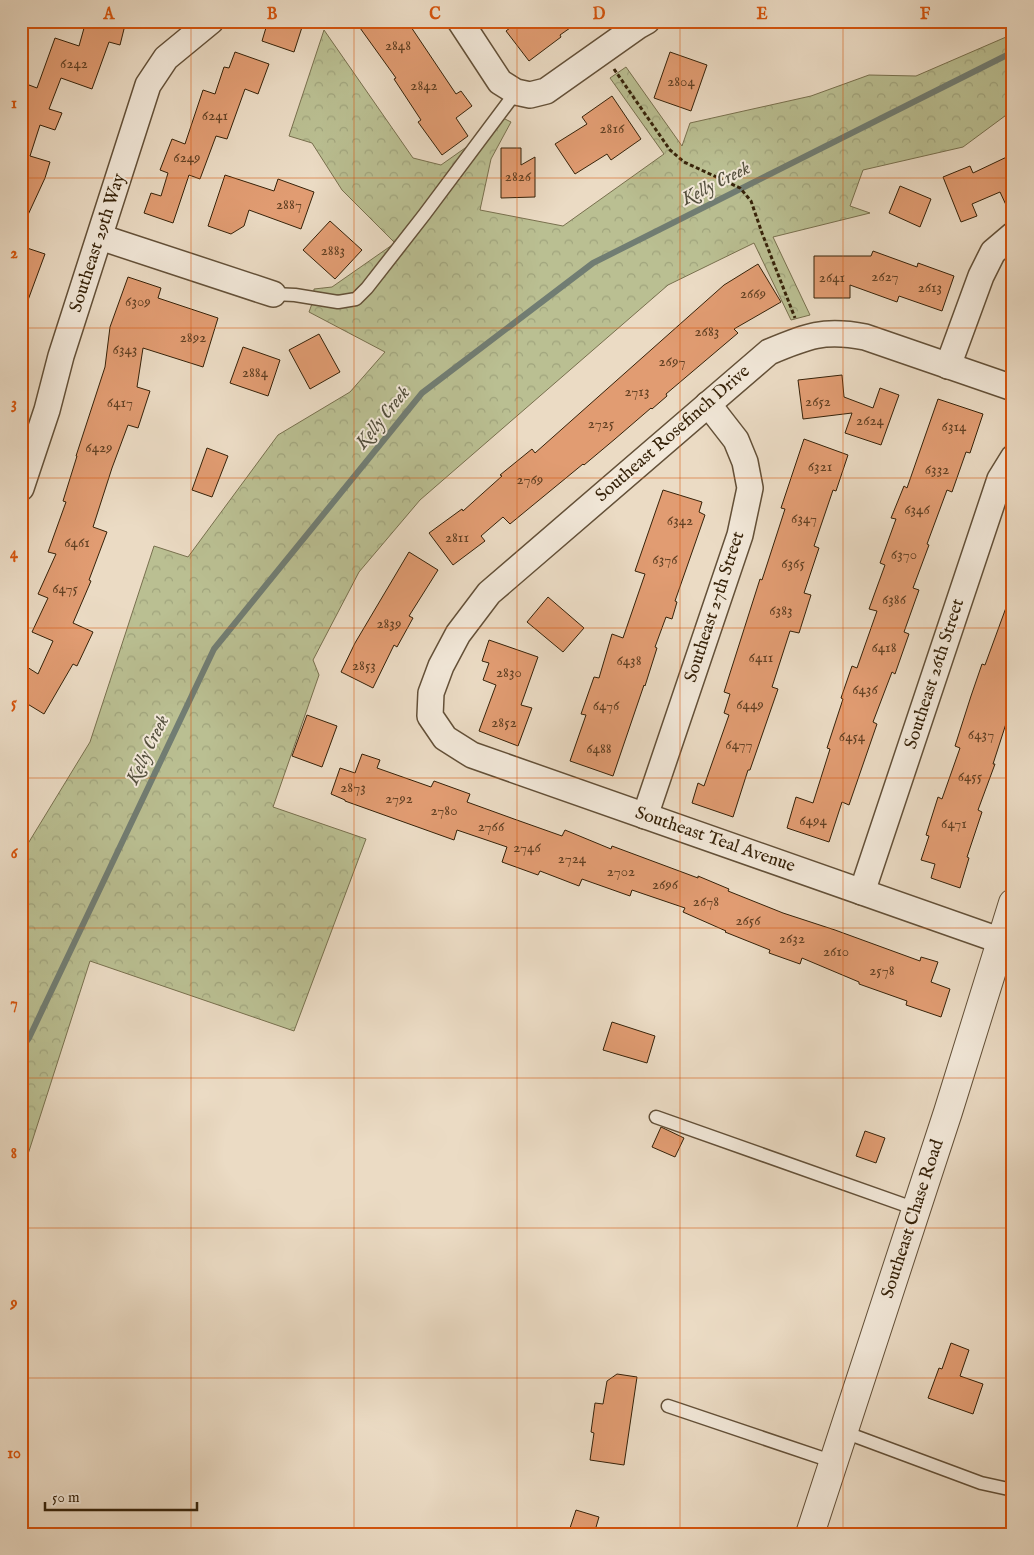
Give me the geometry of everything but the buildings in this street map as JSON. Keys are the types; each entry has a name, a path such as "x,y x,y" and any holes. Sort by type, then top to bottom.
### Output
{"street":[{"name":"Southeast 29th Way","path":"21,488 148,85 166,58 212,21"},
{"path":"460,21 500,82 516,92 530,95 546,91 647,21"},
{"path":"948,366 981,276 993,252 1013,234"},
{"path":"100,237 273,294"},
{"name":"Southeast Rosefinch Drive","path":"430,716 431,693 441,666 458,634 489,593 769,352 803,337 842,333 865,337 1013,388"},
{"name":"Southeast 27th Street","path":"645,816 740,536 750,488 745,462 736,440 708,404"},
{"name":"Southeast 26th Street","path":"862,892 1000,480 1013,458"},
{"name":"Southeast Teal Avenue","path":"430,716 445,738 472,755 1007,943"},
{"name":"Southeast Chase Road","path":"810,1534 916,1208 1007,943 1013,903"}],"lane":[{"path":"273,294 295,295 338,302 356,299 367,288 424,215 516,92"},
{"path":"656,1117 916,1208"},
{"path":"668,1406 834,1462"},
{"path":"844,1432 981,1483 1013,1490"}],"path":[{"path":"602,52 670,150 684,162 740,188 751,201 803,337"}],"green space":[{"path":"324,30 413,158 441,165 475,141 496,112 511,122 491,159 480,210 563,226 664,154 610,78 626,67 682,146 690,123 811,96 869,75 916,76 1013,34 1013,110 963,147 863,170 850,206 870,213 773,237 810,315 791,320 754,243 668,285 420,500 359,572 313,660 319,675 273,807 366,839 294,1031 90,961 21,1176 21,855 90,742 154,546 188,557 278,435 350,392 385,352 309,312 313,301 314,289 332,287 395,243 342,190 312,143 289,136"}],"waterway":[{"name":"Kelly Creek","path":"21,1049 29,1038 214,649 422,393 593,263 1013,52"}]}
